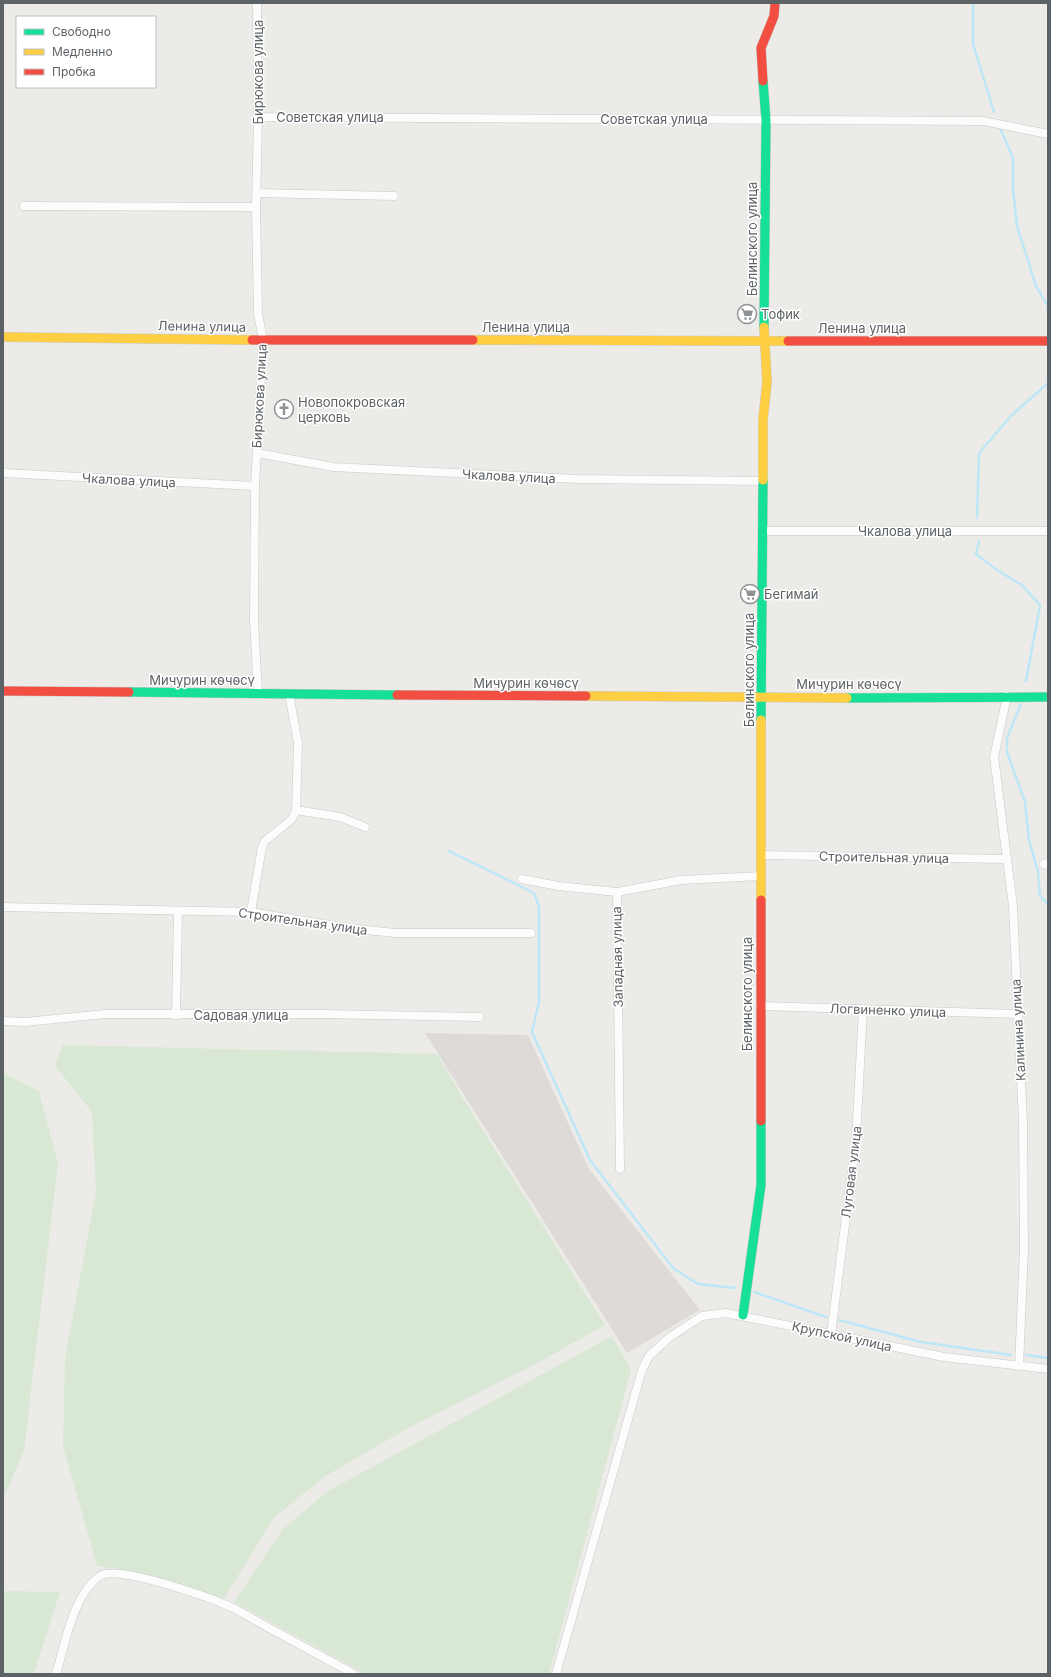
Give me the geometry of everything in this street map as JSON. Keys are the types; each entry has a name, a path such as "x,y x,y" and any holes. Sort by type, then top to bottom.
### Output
{"street":[{"name":"Бирюкова улица","path":"257,3 258,117 256,207 258,314 263,340 255,486 254,621 258,692"},
{"name":"Белинского улица","path":"742,1315 760,1185 763,420 767,382 764,341 766,120 761,48 774,16 775,3"},
{"name":"Советская улица","path":"258,117 983,121 1048,134"},
{"path":"256,193 394,196"},
{"path":"24,206 256,207"},
{"name":"Ленина улица","path":"3,337 263,340 1048,341"},
{"name":"Чкалова улица","path":"257,453 333,467 578,479 763,481"},
{"name":"Чкалова улица","path":"3,473 255,486"},
{"name":"Чкалова улица","path":"763,531 1048,530"},
{"name":"Мичурин көчөсү","path":"3,691 258,692 289,694 762,698 1007,696 1048,698"},
{"path":"251,912 262,847 265,841 292,819 296,810 298,743 289,694"},
{"name":"Калинина улица","path":"1007,696 994,757 1012,906 1023,1122 1024,1250 1018,1366"},
{"path":"296,810 340,817 365,827"},
{"name":"Строительная улица","path":"761,855 1006,860"},
{"name":"Западная улица","path":"620,1169 616,892 681,880 761,876"},
{"path":"522,879 558,886 616,892"},
{"name":"Строительная улица","path":"3,907 251,912 347,928 395,933 531,933"},
{"path":"176,1015 178,911"},
{"name":"Логвиненко улица","path":"760,1006 1017,1014"},
{"name":"Луговая улица","path":"831,1334 856,1139 863,1010"},
{"name":"Садовая улица","path":"3,1021 25,1022 105,1014 324,1014 479,1017"},
{"name":"Крупской улица","path":"556,1674 632,1400 642,1370 648,1356 670,1337 702,1316 726,1313 742,1315 944,1357 1048,1369"},
{"path":"56,1674 78,1603 91,1583 101,1575 118,1573 138,1577 192,1593 231,1607 354,1674"}],"shaded area":[{"path":"425,1033 528,1035 589,1169 700,1310 627,1353"}],"green space":[{"path":"63,1045 437,1054 461,1095 605,1325 541,1361 410,1427 324,1477 274,1518 224,1598 125,1570 97,1566 63,1446 65,1358 96,1192 92,1112 55,1066"},
{"path":"3,1073 39,1091 58,1164 24,1451 3,1499"},
{"path":"612,1336 631,1370 549,1674 366,1674 234,1602 283,1529 328,1491"},
{"path":"3,1591 60,1592 34,1674 3,1674"}],"waterway":[{"path":"973,3 973,44 994,112"},
{"path":"1001,130 1013,158 1013,189 1017,226 1036,286 1048,306"},
{"path":"977,518 979,453 1011,416 1048,383"},
{"path":"979,541 976,554 997,570 1022,585 1040,605 1026,681"},
{"path":"1021,704 1007,738 1007,752 1025,802 1029,840 1038,872 1040,896 1048,904"},
{"path":"449,851 534,893 539,907 539,1002 532,1032 590,1160 673,1268 698,1284 735,1288"},
{"path":"754,1292 826,1317"},
{"path":"839,1320 921,1342 1011,1355"},
{"path":"1026,1355 1048,1358"}],"traffic: fast":[{"path":"763,81 766,120 764,327"},
{"path":"761,720 763,480"},
{"path":"129,692 397,695"},
{"path":"847,698 1048,697"},
{"path":"743,1315 761,1185 761,1121"}],"traffic: slow":[{"path":"763,480 763,420 767,382 764,327"},
{"path":"3,337 252,340"},
{"path":"473,340 788,341"},
{"path":"586,696 847,698"},
{"path":"761,720 761,900"}],"traffic: jam":[{"path":"763,81 761,48 774,16 775,3"},
{"path":"252,340 473,340"},
{"path":"788,341 1048,341"},
{"path":"3,691 129,692"},
{"path":"397,695 586,696"},
{"path":"761,900 761,1121"}],"place":[{"name":"Тофик","path":"747,314"},
{"name":"Новопокровская церковь","path":"284,409"},
{"name":"Бегимай","path":"750,594"}]}
